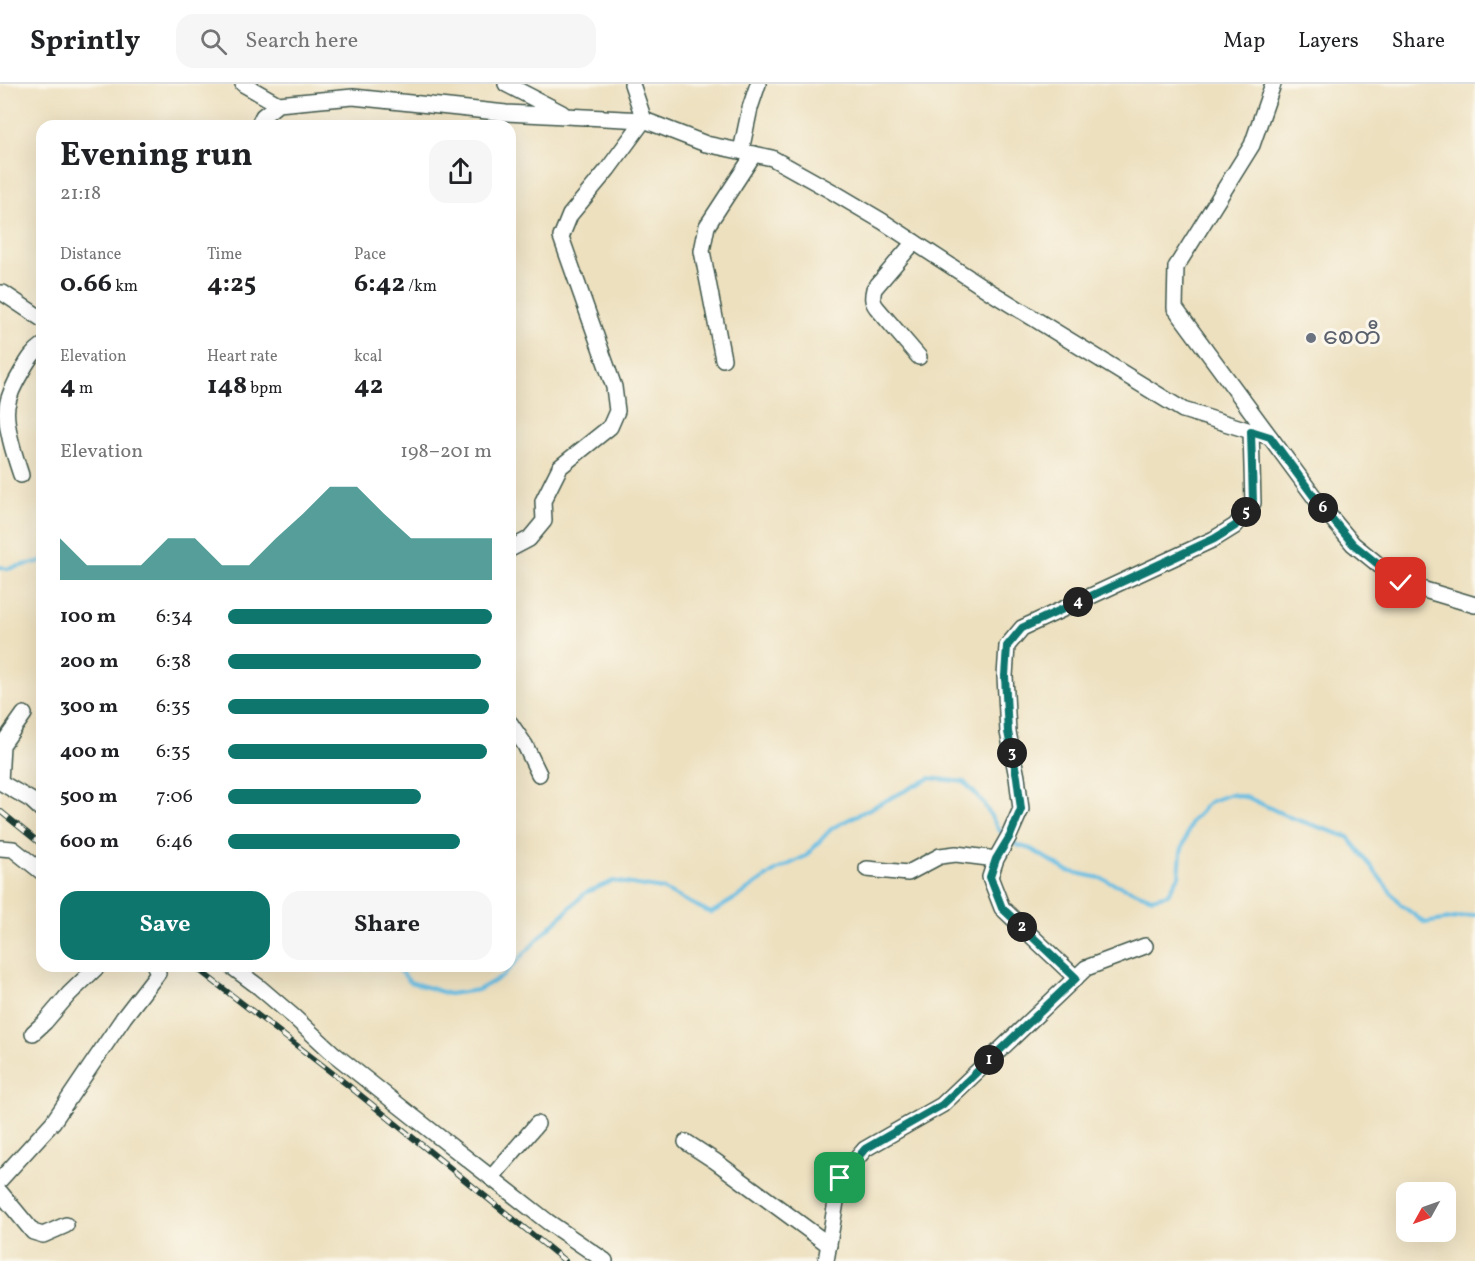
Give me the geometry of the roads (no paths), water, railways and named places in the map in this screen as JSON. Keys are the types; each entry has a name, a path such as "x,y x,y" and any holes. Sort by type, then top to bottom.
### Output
{"street":[{"path":"243,84 278,104"},
{"path":"506,84 569,116"},
{"path":"632,84 644,120"},
{"path":"723,359 702,251 707,226 748,153 750,108 758,84"},
{"path":"1269,86 1252,145 1176,267 1175,308 1318,502 1353,544 1401,583 1475,605"},
{"path":"261,120 278,104 352,97 506,113 644,120 706,144 771,158 842,198 1184,410 1270,437"},
{"path":"516,546 529,539 544,521 543,501 560,467 610,427 617,411 614,387 561,237 570,215 644,120"},
{"path":"914,242 874,289 872,297 873,303 919,357"},
{"path":"0,293 36,315"},
{"path":"21,475 12,446 7,406 16,381 36,350"},
{"path":"1076,978 1002,908 990,877 1021,809 1008,732 1005,676 1007,646 1022,628 1214,539 1235,526 1253,503 1251,431"},
{"path":"24,714 2,745 0,782 36,805"},
{"path":"516,732 539,774"},
{"path":"867,869 908,873 940,856 1003,847"},
{"path":"0,848 13,849 36,867"},
{"path":"826,1261 840,1178 865,1149 942,1105 1086,968 1145,946"},
{"path":"33,1033 92,972"},
{"path":"0,1180 53,1122 124,1017 158,972"},
{"path":"239,972 285,1009 334,1054 491,1178 548,1222 605,1261"},
{"path":"491,1178 537,1124"},
{"path":"686,1142 829,1245"},
{"path":"0,1192 33,1232 43,1235 66,1225"}],"waterway":[{"path":"0,567 7,569 36,562"},
{"path":"516,962 585,893 613,881 662,889 711,913 775,871 806,856 832,828 930,778 964,782 982,801 999,830 1004,834"},
{"path":"1010,839 1017,845 1031,849 1067,871 1100,878 1152,898 1168,894 1179,876 1181,852 1191,822 1209,802 1230,794 1249,798 1289,817 1348,837 1400,904 1425,923 1475,915"},
{"path":"401,972 410,982 449,994 478,990 507,972"}],"railway":[{"path":"0,811 36,840"},
{"path":"202,972 349,1086 565,1261"}],"place":[{"name":"စေတီ","path":"1311,338"}]}
